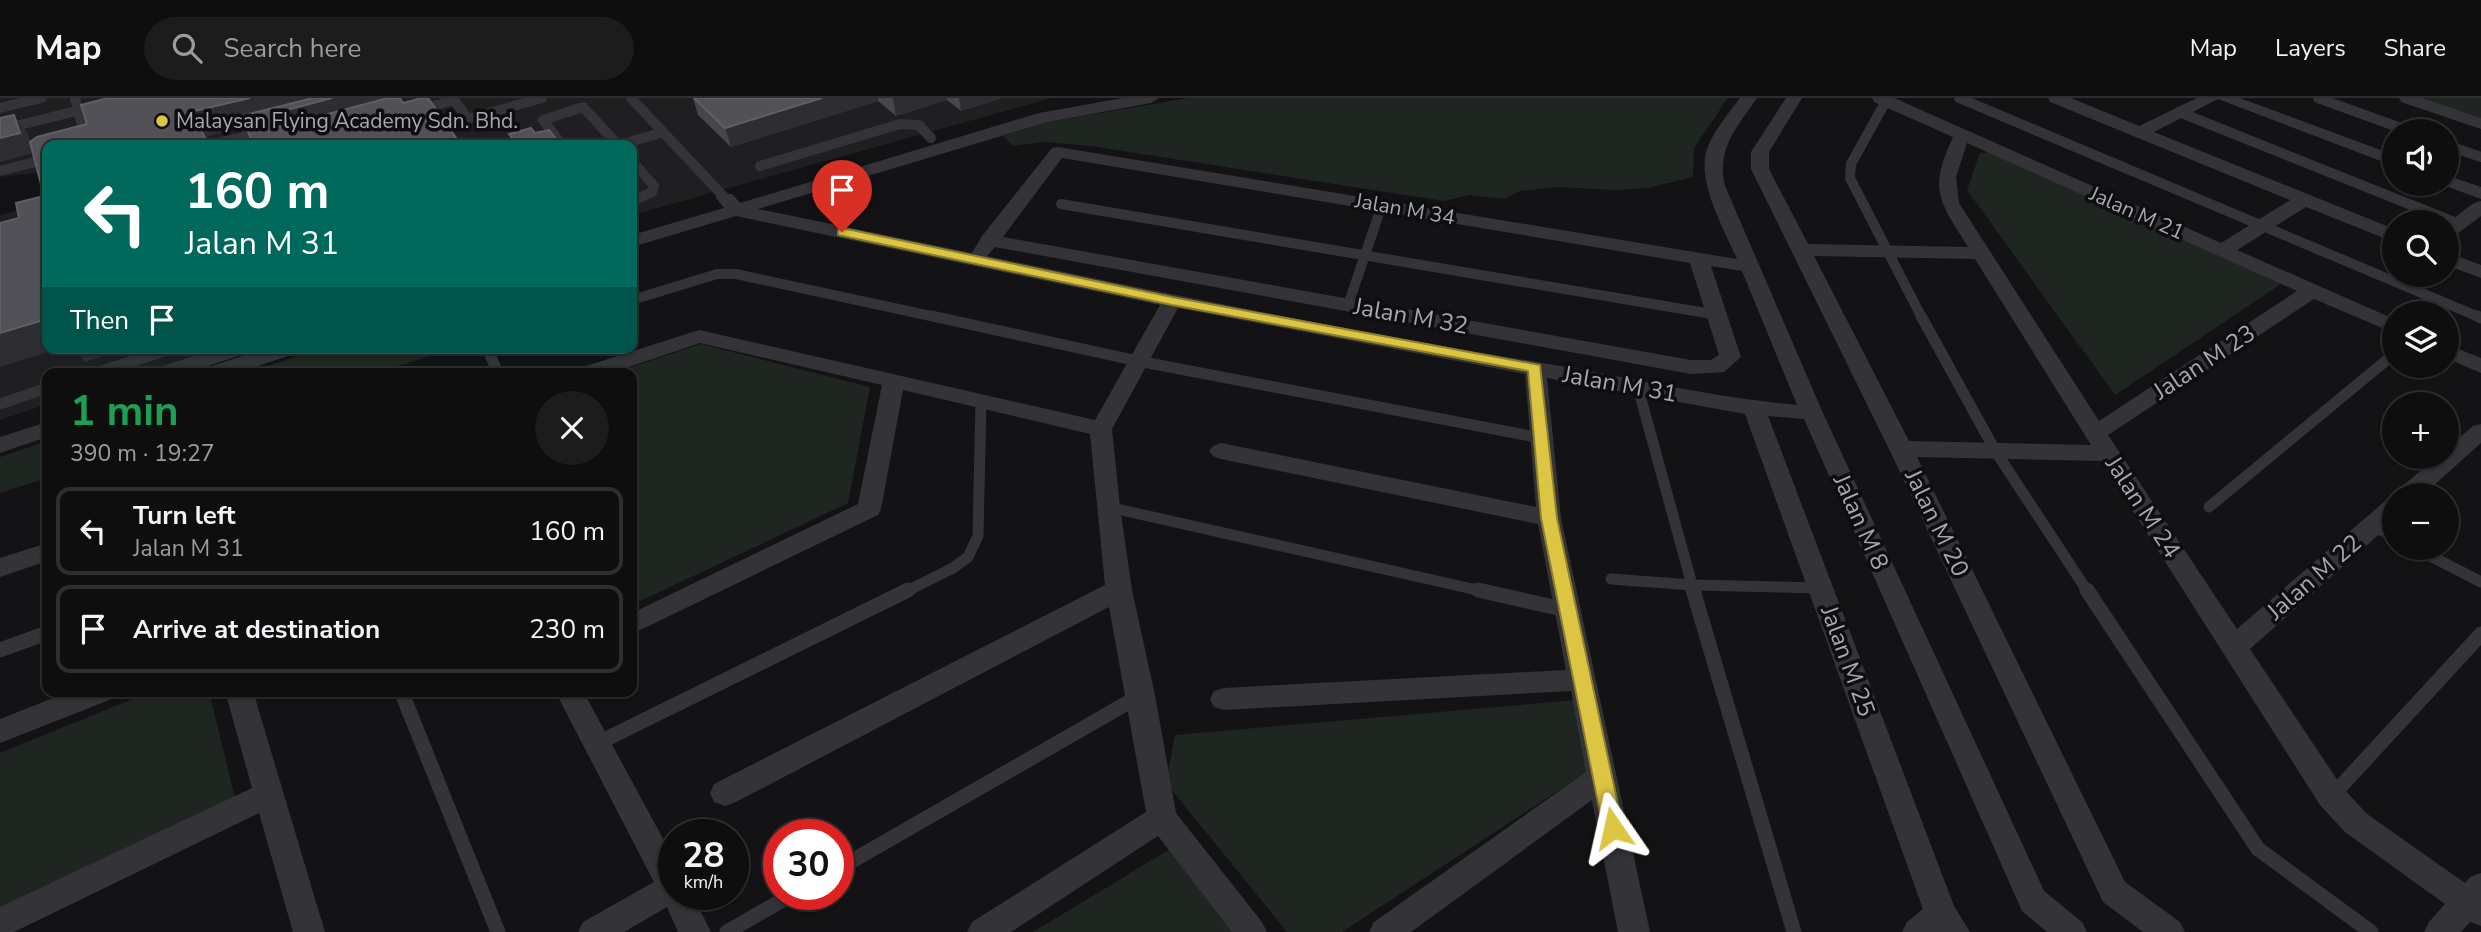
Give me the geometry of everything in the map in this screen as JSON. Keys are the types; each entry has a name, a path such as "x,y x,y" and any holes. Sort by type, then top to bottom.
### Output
{"street":[{"path":"637,239 730,204 931,138 1039,107 1086,98"},
{"path":"637,224 730,204 1045,117 1151,98"},
{"name":"Jalan M 8","path":"1749,98 1717,143 1711,171 1812,413 2033,901 2071,932"},
{"name":"Jalan M 20","path":"1794,98 1760,152 1758,161 1901,449 2114,892 2169,932"},
{"path":"2140,132 2210,98"},
{"path":"2225,98 2382,157"},
{"path":"2407,98 2481,124"},
{"name":"Jalan M 21","path":"1883,99 2382,322"},
{"path":"2069,100 2382,231"},
{"name":"Jalan M 24","path":"1962,136 1947,169 1945,181 1950,203 1979,253 2331,796 2356,823 2477,901"},
{"name":"Jalan M 34","path":"989,240 1058,152 1751,267"},
{"path":"2459,185 2481,193"},
{"path":"2222,251 2304,200"},
{"name":"Jalan M 31","path":"730,204 1172,301 1639,388 1754,408 1812,413"},
{"path":"2459,224 2481,207"},
{"path":"976,259 989,240"},
{"name":"Jalan M 32","path":"989,240 1691,367 1716,367 1730,357 1699,259"},
{"path":"1800,250 1979,253"},
{"path":"2459,263 2481,272"},
{"name":"Jalan M 23","path":"2102,443 2312,291"},
{"path":"1172,301 1101,429 1108,508 1119,590 1141,695 1162,818 1251,932"},
{"path":"603,368 699,336 1101,429"},
{"path":"180,368 221,354"},
{"path":"231,368 271,354"},
{"path":"2459,356 2481,366"},
{"path":"1535,368 1549,518 1634,932"},
{"path":"637,622 869,509 894,380"},
{"name":"Jalan M 25","path":"1754,408 1821,588 1937,926"},
{"path":"0,427 42,414"},
{"path":"0,445 42,431"},
{"path":"2422,483 2481,431"},
{"path":"1901,449 1996,452 2102,443"},
{"path":"1221,451 1549,518"},
{"name":"Jalan M 22","path":"2234,646 2382,533"},
{"path":"0,568 42,554"},
{"path":"725,793 1119,590"},
{"path":"1224,699 1581,680"},
{"path":"0,731 87,697"},
{"path":"241,697 309,932"},
{"path":"572,697 658,861"},
{"path":"1385,932 1602,776"},
{"path":"0,923 269,794"},
{"path":"983,932 1162,818"},
{"path":"594,932 658,899"},
{"path":"2440,932 2477,901"},
{"path":"684,910 695,932"}],"lane":[{"path":"0,108 42,98"},
{"path":"75,98 87,140"},
{"path":"0,130 129,98"},
{"path":"404,114 454,100 468,120 542,98"},
{"path":"631,98 730,204"},
{"path":"1959,98 2481,318"},
{"path":"2318,98 2382,121"},
{"path":"1883,99 1849,172 1886,252 1996,452 2258,849 2371,932"},
{"path":"558,140 543,120 583,107 614,140"},
{"path":"2179,112 2410,210"},
{"path":"83,125 96,122"},
{"path":"760,166 900,124 919,125 931,138"},
{"path":"230,140 275,128"},
{"path":"636,140 663,132"},
{"path":"2459,150 2481,158"},
{"path":"0,171 42,160"},
{"path":"637,167 654,186 652,192 637,199"},
{"path":"1061,204 1718,315"},
{"path":"1348,304 1382,205"},
{"path":"637,298 717,274 736,274 1138,361 1541,438"},
{"path":"111,368 155,354"},
{"path":"2209,507 2382,364"},
{"path":"1639,388 1692,585 1794,932"},
{"path":"0,404 42,390"},
{"path":"596,744 953,568 968,557 978,536 981,400"},
{"path":"1108,508 1568,610"},
{"path":"2438,560 2481,582"},
{"path":"1611,579 1692,585 1821,588"},
{"path":"2331,796 2481,634"},
{"path":"0,650 42,635"},
{"path":"854,860 1141,695"},
{"path":"403,697 498,932"},
{"path":"727,932 765,910"}],"shaded area":[{"path":"0,98 1052,98 637,214 637,140 42,140 42,172 0,177"},
{"path":"1188,98 1728,98 1694,148 1693,177 1648,188 1615,190 1558,187 1521,191 1504,199 1469,195 1444,201 1091,146 1044,142 1013,146 1003,136 1048,122"},
{"path":"2423,98 2481,98 2481,118"},
{"path":"1994,152 2284,282 2115,395 1967,190 1980,153"},
{"path":"42,203 42,354 198,354 157,368 42,368 42,406 0,420 0,215"},
{"path":"701,344 870,387 848,503 637,603 637,368 629,368"},
{"path":"303,354 436,354 392,368 262,368"},
{"path":"42,443 42,480 0,493 0,457"},
{"path":"137,697 210,697 236,802 0,907 0,753"},
{"path":"1577,700 1590,770 1342,932 1287,932 1166,783 1175,735"},
{"path":"1175,846 1243,932 1033,932"}],"building":[{"path":"108,98 250,98 194,111 189,123 200,127 206,140 42,140 42,188 30,142 37,137 87,124 81,105"},
{"path":"313,98 332,98 275,113 270,118 270,123 279,127 388,98 400,98 403,103 428,98 457,140 252,140 241,116"},
{"path":"694,98 822,98 725,128"},
{"path":"14,115 20,133 0,138 0,118"},
{"path":"531,128 535,133 549,130 557,140 513,140 509,134"},
{"path":"42,196 42,320 0,333 0,223 19,218 16,203"}],"place":[{"name":"Malaysan Flying Academy Sdn. Bhd.","path":"162,121"}],"route":[{"path":"842,232 1172,301 1535,368 1549,518 1613,828"}]}
